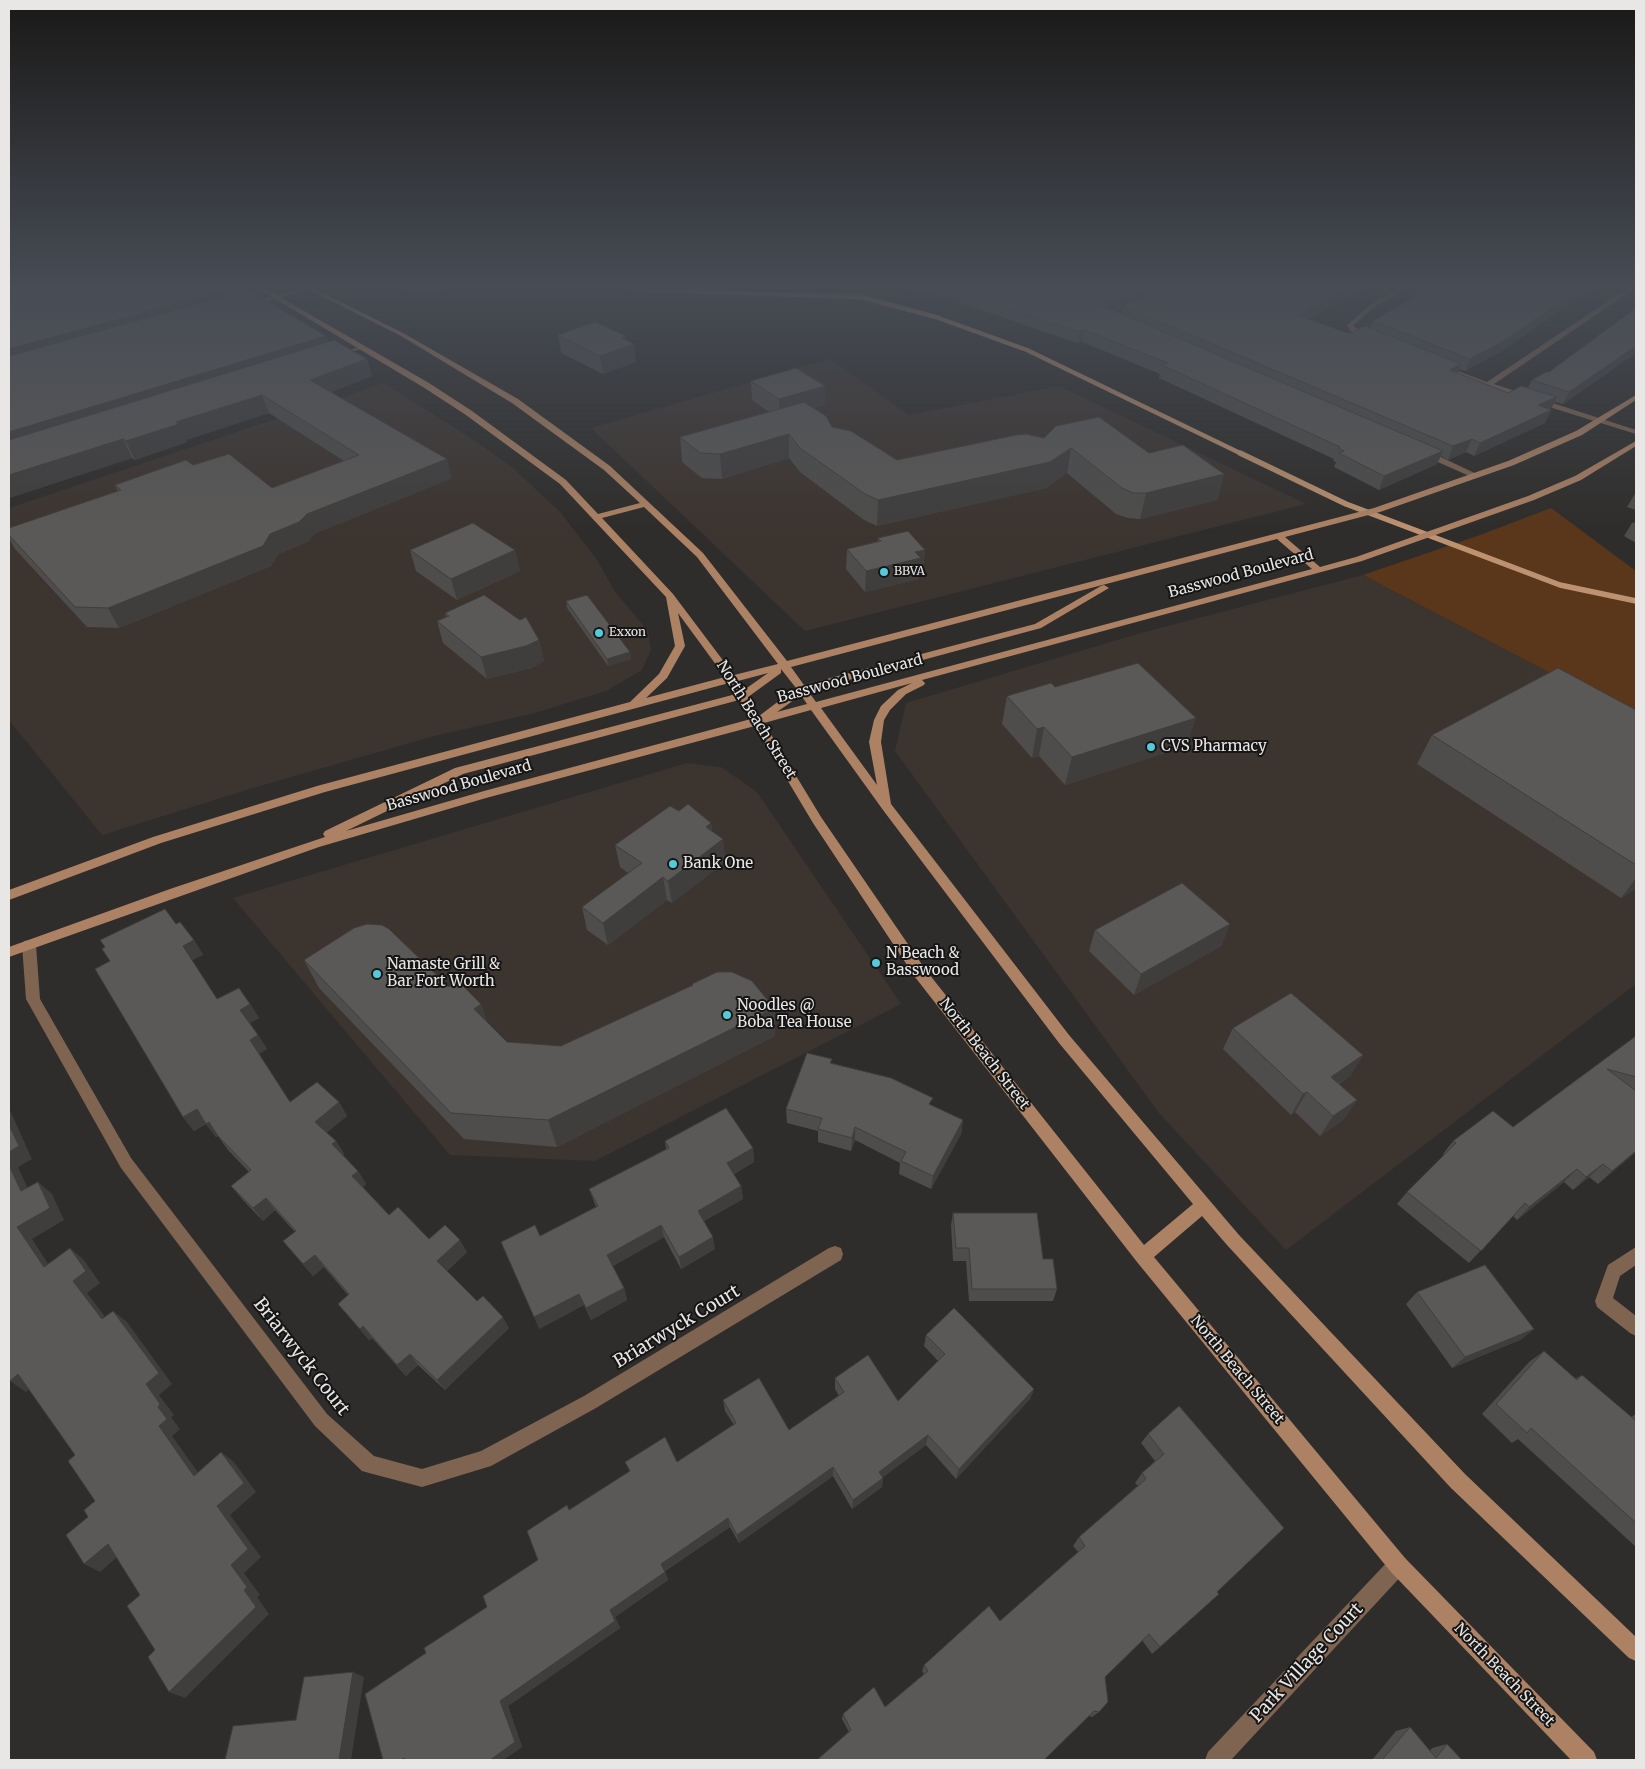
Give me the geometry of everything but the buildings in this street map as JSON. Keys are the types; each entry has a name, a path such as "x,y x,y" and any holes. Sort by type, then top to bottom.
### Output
{"main road":[{"name":"North Beach Street","path":"396,368 469,413 563,482 670,596 732,679 817,820 920,972 1144,1256 1398,1565 1586,1760"},
{"path":"458,368 515,401 607,468 700,555 785,666 887,807 1064,1039 1203,1205 1233,1240 1458,1481 1636,1651"},
{"name":"Basswood Boulevard","path":"9,894 157,840 322,789 633,705 1280,537 1392,505 1478,476 1579,433 1636,397"},
{"name":"Basswood Boulevard","path":"9,952 174,892 295,851 484,795 1319,570 1388,549 1447,529 1578,478 1636,443"},
{"path":"596,517 646,504"},
{"path":"1280,537 1319,570"},
{"path":"758,721 802,689 1038,626 1118,579"},
{"path":"633,705 663,676 680,646 670,596"},
{"path":"295,851 459,770 742,696 785,666"},
{"path":"887,807 875,742 879,720 885,708 902,692 944,671"},
{"path":"1144,1256 1203,1205"}],"street":[{"path":"1444,368 1488,384 1636,432"},
{"path":"1488,384 1513,368"},
{"path":"1414,449 1478,476"},
{"name":"Briarwyck Court","path":"29,945 33,999 126,1163 321,1420 370,1464 422,1478 484,1459 590,1402 835,1254"},
{"path":"1636,1255 1614,1271 1603,1301 1636,1327"},
{"name":"Park Village Court","path":"1216,1760 1398,1565"}],"shaded area":[{"path":"800,368 842,368 909,415 1059,386 1306,504 805,631 591,428"},
{"path":"384,383 477,442 514,469 561,513 597,560 615,592 648,631 651,650 642,670 606,691 535,713 438,735 253,788 102,835 9,720 9,508"},
{"path":"1551,508 1636,571 1636,718 1363,575 1480,535"},
{"path":"1363,575 1636,718 1636,984 1286,1250 1159,1113 895,751 906,703 1141,633"},
{"path":"687,763 721,767 757,792 901,1004 595,1161 450,1155 233,898"}],"waterway":[{"path":"1063,368 1242,454"},
{"path":"1240,453 1346,504 1560,585 1636,601"}],"place":[{"name":"BBVA","path":"884,572"},
{"name":"Exxon","path":"599,633"},
{"name":"CVS Pharmacy","path":"1151,747"},
{"name":"Bank One","path":"673,864"},
{"name":"N Beach & Basswood","path":"876,963"},
{"name":"Namaste Grill & Bar Fort Worth","path":"377,974"},
{"name":"Noodles @ Boba Tea House","path":"727,1015"}]}
